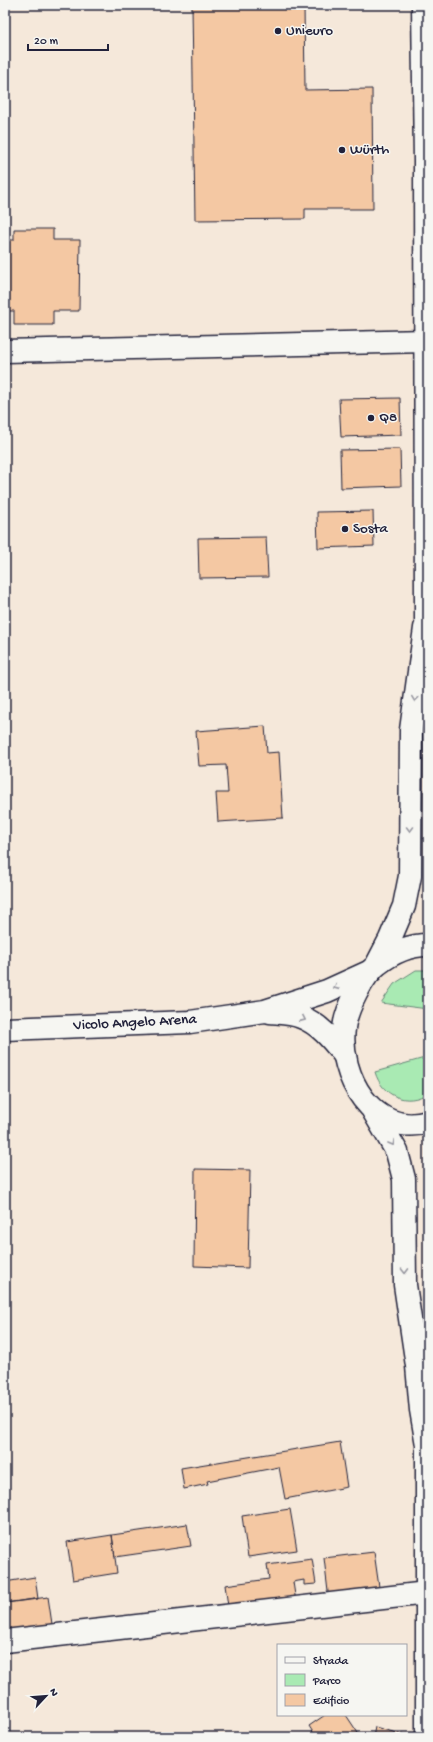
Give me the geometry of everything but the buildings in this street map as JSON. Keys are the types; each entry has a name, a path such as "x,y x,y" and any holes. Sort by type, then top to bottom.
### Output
{"main road":[{"path":"422,11 426,62 426,619 428,643"},
{"path":"5,351 426,341"},
{"path":"426,619 410,730 410,876 404,906 390,939 374,968 359,988 350,1006 344,1027 345,1056 358,1092 372,1109 397,1152 404,1180 405,1284 417,1366 421,1410 427,1440 427,1737"},
{"path":"265,1011 327,991 374,968 396,953 416,945 428,946"},
{"path":"265,1011 301,1016 328,1035 345,1056"},
{"name":"Vicolo Angelo Arena","path":"5,1029 190,1022 265,1011"},
{"path":"372,1109 384,1118 404,1125 428,1122"},
{"path":"5,1641 427,1593"}],"green space":[{"path":"416,970 428,970 428,1009 381,1003 394,984"},
{"path":"428,1057 428,1093 420,1097 404,1099 396,1097 383,1087 375,1072"}],"place":[{"name":"Unieuro","path":"278,31"},
{"name":"Würth","path":"342,150"},
{"name":"Q8","path":"371,418"},
{"name":"Sosta","path":"345,529"}]}
